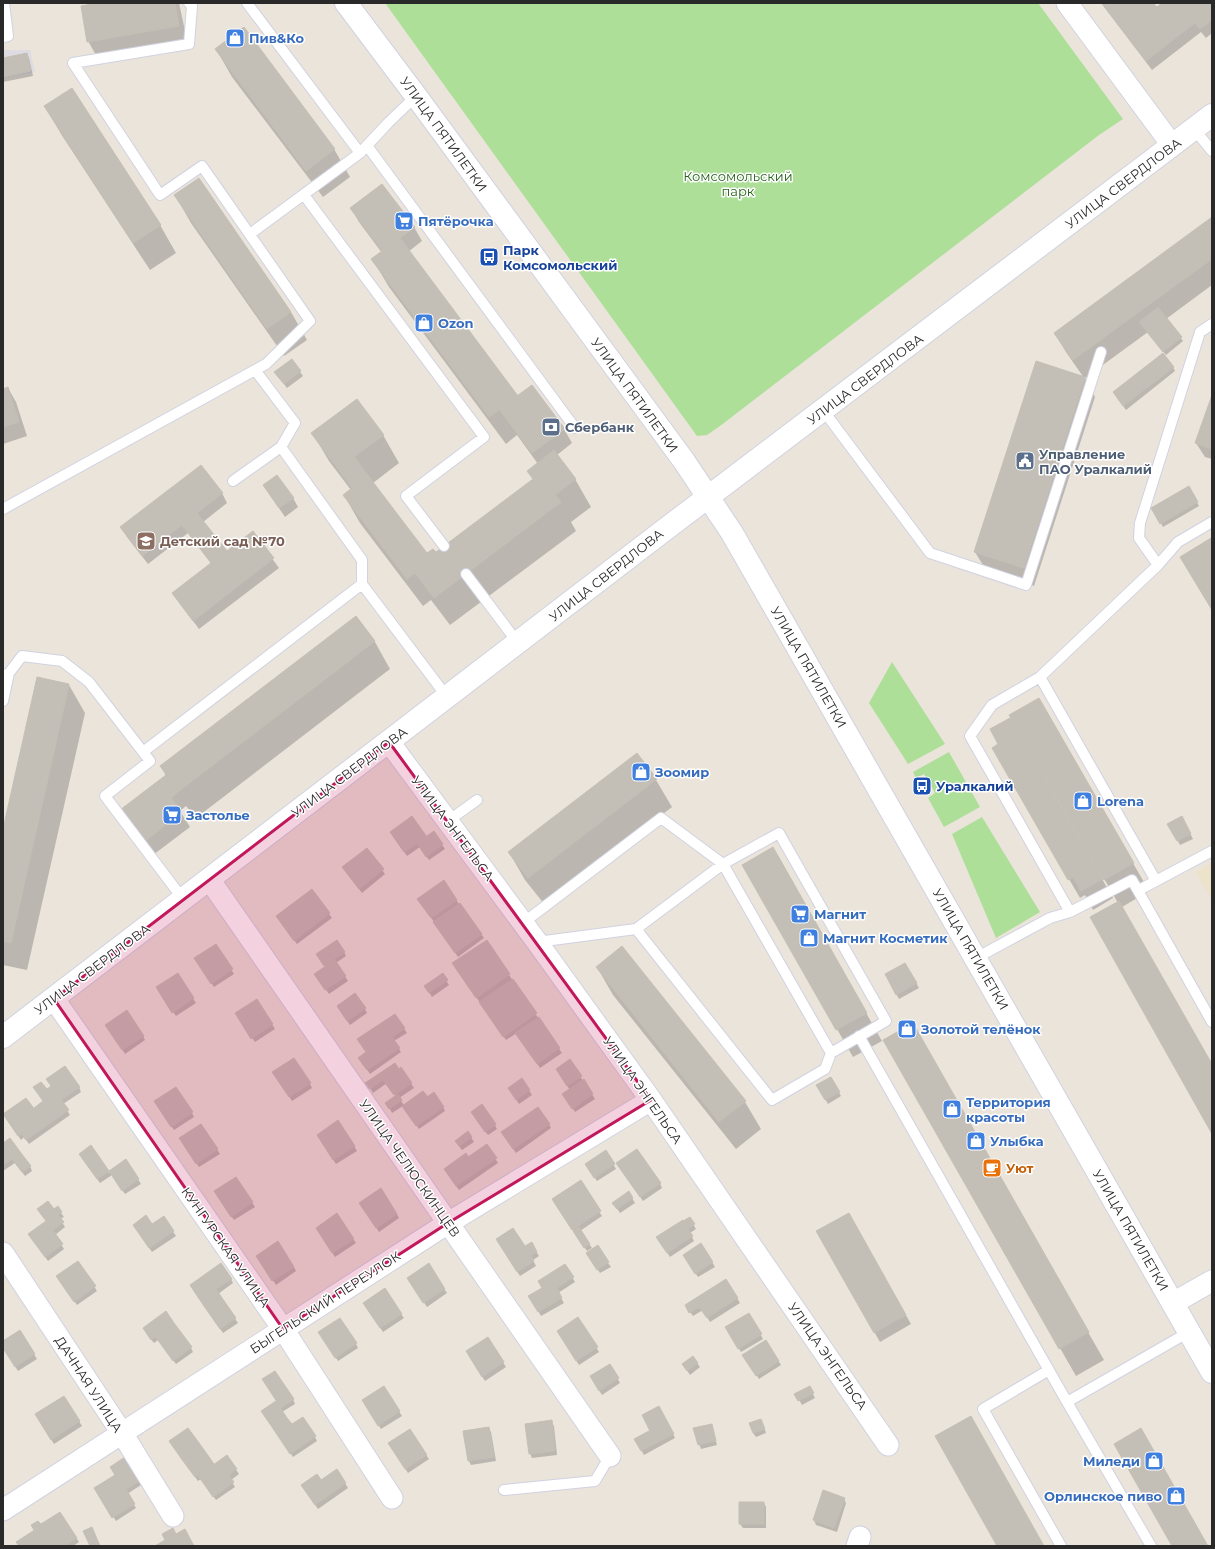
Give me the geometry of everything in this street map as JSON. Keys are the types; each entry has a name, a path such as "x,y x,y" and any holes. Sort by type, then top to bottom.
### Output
{"main road":[{"name":"УЛИЦА ПЯТИЛЕТКИ","path":"346,3 416,96 709,497 732,533 1212,1372"},
{"name":"УЛИЦА СВЕРДЛОВА","path":"5,1033 54,999 447,697 1212,115"}],"street":[{"path":"1067,3 1172,145"},
{"name":"УЛИЦА ЭНГЕЛЬСА","path":"389,742 537,942 651,1100 888,1445"},
{"name":"УЛИЦА ЧЕЛЮСКИНЦЕВ","path":"209,879 610,1456"},
{"name":"КУНГУРСКАЯ УЛИЦА","path":"54,999 283,1329 392,1498"},
{"name":"БЫГЕЛЬСКИЙ ПЕРЕУЛОК","path":"3,1510 448,1223 651,1100"},
{"name":"ДАЧНАЯ УЛИЦА","path":"3,1252 122,1433 173,1516"},
{"path":"1173,1303 1212,1281"}],"lane":[{"path":"3,37 8,36 4,3"},
{"path":"247,3 364,150 576,428"},
{"path":"3,509 266,364 310,321 202,166 160,195 73,63 189,44 192,4"},
{"path":"250,234 364,150 388,123 416,96"},
{"path":"1194,129 1212,151"},
{"path":"304,195 484,436 406,496 444,546"},
{"path":"1158,564 1139,538 1140,523 1200,332 1212,324"},
{"path":"823,410 930,552 1026,584 1101,352"},
{"path":"233,481 281,447 295,423 255,370"},
{"path":"281,447 362,560 362,584 447,697"},
{"path":"1070,912 970,736 992,705 1040,677 1158,564 1178,542 1212,522"},
{"path":"466,574 518,643"},
{"path":"143,752 362,584"},
{"path":"3,701 6,674 22,656 62,662 89,682 150,761 105,796 184,899"},
{"path":"1040,677 1156,881"},
{"path":"448,821 477,800"},
{"path":"523,923 660,818 723,864 831,1053"},
{"path":"537,942 636,928 723,864 779,833 886,1021 831,1053 825,1069 772,1100 636,928"},
{"path":"1139,890 1212,850"},
{"path":"976,958 1050,918 1070,912 1132,880 1212,1022"},
{"path":"859,1036 1067,1402 1151,1546"},
{"path":"1067,1402 1189,1332"},
{"path":"1049,1370 983,1409 1060,1546"},
{"path":"504,1490 595,1481 610,1456"}],"highlighted area":[{"path":"389,742 651,1100 448,1223 283,1329 54,999"}],"shaded area":[{"path":"3,50 30,50 35,72 3,78"},
{"path":"1212,863 1212,901 1196,872"}],"green space":[{"name":"Комсомольский парк","path":"385,3 1038,3 1123,119 1099,135 720,426 707,435 697,436"},
{"path":"892,662 945,744 908,764 869,703"},
{"path":"949,752 980,807 944,827 928,798 935,793 924,774 916,778 913,772"},
{"path":"982,817 1040,912 996,938 952,834"}],"building":[{"path":"97,3 175,3 179,26 87,42 81,6"},
{"path":"1102,3 1153,3 1157,7 1162,3 1212,3 1212,20 1200,29 1195,23 1146,61"},
{"path":"244,27 335,149 306,171 215,49"},
{"path":"27,53 31,71 3,77 3,58"},
{"path":"72,88 161,225 133,243 44,106"},
{"path":"199,178 291,312 267,329 174,195"},
{"path":"382,184 415,227 382,251 350,208"},
{"path":"1212,217 1212,259 1073,360 1054,333"},
{"path":"400,238 518,396 489,417 371,259"},
{"path":"1158,307 1182,337 1163,352 1139,322"},
{"path":"1163,353 1174,367 1123,406 1113,392"},
{"path":"292,359 301,371 284,384 274,372"},
{"path":"1036,361 1085,377 1024,568 974,552"},
{"path":"532,385 565,429 532,453 499,409"},
{"path":"8,387 19,422 3,427 3,389"},
{"path":"1212,395 1212,449 1195,443"},
{"path":"357,399 384,435 354,457 427,553 433,549 436,552 533,479 527,471 554,450 576,479 555,495 561,502 434,598 415,573 407,579 343,495 352,488 311,433"},
{"name":"Детский сад №70","path":"201,465 223,493 197,513 227,551 253,531 274,558 193,621 172,593 211,563 182,525 142,556 120,527"},
{"path":"277,475 294,498 279,508 263,485"},
{"path":"1189,486 1198,502 1160,524 1151,508"},
{"path":"1211,538 1212,539 1212,610 1180,557"},
{"path":"356,616 375,641 179,791 160,766"},
{"path":"37,677 69,684 11,943 3,941 3,829"},
{"path":"1039,698 1134,863 1104,880 1009,715"},
{"path":"1010,718 1103,879 1081,891 1073,877 1068,880 992,748 998,744 990,729"},
{"path":"637,753 657,779 528,878 508,852"},
{"path":"166,775 179,791 171,798 182,812 144,842 120,810"},
{"path":"412,816 427,837 404,852 390,832"},
{"path":"1182,816 1191,834 1177,841 1167,824"},
{"path":"434,831 443,844 426,857 417,843"},
{"path":"773,847 867,1013 836,1030 742,865"},
{"path":"367,848 384,869 359,889 342,867"},
{"path":"444,880 457,900 431,918 417,899"},
{"path":"312,889 330,913 294,941 276,916"},
{"path":"1119,901 1212,1064 1212,1134 1090,917"},
{"path":"460,903 482,934 455,953 433,922"},
{"path":"337,940 345,952 324,966 316,954"},
{"path":"487,940 510,974 476,998 452,963"},
{"path":"216,944 233,969 211,984 194,958"},
{"path":"622,946 746,1101 719,1122 596,967"},
{"path":"335,960 346,976 325,990 314,974"},
{"path":"905,963 917,983 896,995 885,974"},
{"path":"178,973 194,998 172,1013 156,987"},
{"path":"443,973 448,980 429,993 424,986"},
{"path":"513,979 537,1013 503,1037 479,1002"},
{"path":"355,993 366,1008 347,1021 337,1006"},
{"path":"257,999 273,1024 251,1039 235,1013"},
{"path":"127,1010 144,1036 122,1050 105,1025"},
{"path":"395,1014 405,1028 392,1037 400,1048 367,1070 358,1058 366,1052 357,1039"},
{"path":"539,1017 560,1048 537,1064 515,1033"},
{"path":"913,1023 1089,1332 1059,1349 883,1040"},
{"path":"294,1058 311,1083 289,1097 272,1072"},
{"path":"570,1059 582,1076 567,1086 556,1069"},
{"path":"395,1063 399,1069 401,1067 412,1083 394,1095 383,1080 370,1089 365,1083"},
{"path":"65,1066 80,1087 61,1100 46,1079"},
{"path":"831,1077 840,1092 825,1100 816,1085"},
{"path":"522,1078 530,1090 516,1100 508,1088"},
{"path":"584,1079 593,1094 572,1109 562,1094"},
{"path":"41,1082 47,1089 51,1086 69,1110 46,1126 34,1108 43,1101 33,1087"},
{"path":"176,1087 193,1112 171,1127 154,1101"},
{"path":"423,1091 428,1097 406,1112 402,1106"},
{"path":"434,1092 444,1107 416,1126 406,1112"},
{"path":"398,1094 402,1100 389,1109 385,1103"},
{"path":"26,1098 42,1119 18,1136 3,1114"},
{"path":"482,1104 496,1124 485,1132 471,1112"},
{"path":"538,1107 550,1124 513,1149 501,1132"},
{"path":"42,1119 46,1126 26,1140 21,1134"},
{"path":"338,1120 355,1146 333,1160 317,1135"},
{"path":"201,1124 218,1149 196,1164 179,1138"},
{"path":"468,1131 472,1137 459,1146 455,1141"},
{"path":"10,1138 21,1153 3,1165 3,1143"},
{"path":"487,1144 497,1158 478,1171 468,1157"},
{"path":"91,1145 109,1171 97,1179 79,1154"},
{"path":"637,1149 661,1183 640,1197 616,1163"},
{"path":"606,1150 615,1164 594,1178 585,1164"},
{"path":"21,1153 31,1166 22,1172 12,1159"},
{"path":"466,1153 478,1171 456,1186 444,1169"},
{"path":"126,1159 139,1179 122,1191 109,1171"},
{"path":"236,1177 253,1202 231,1217 214,1191"},
{"path":"581,1180 601,1211 572,1230 552,1199"},
{"path":"381,1188 397,1214 376,1228 359,1203"},
{"path":"629,1191 633,1198 617,1209 612,1203"},
{"path":"48,1201 54,1209 58,1206 62,1212 58,1215 64,1222 53,1230 37,1209"},
{"path":"337,1213 354,1239 332,1253 316,1228"},
{"path":"849,1213 906,1315 874,1333 816,1231"},
{"path":"146,1215 152,1224 143,1230 154,1245 149,1248 133,1225"},
{"path":"164,1216 174,1231 154,1245 143,1230"},
{"path":"690,1217 695,1224 688,1229 693,1236 667,1253 656,1237"},
{"path":"46,1221 63,1244 45,1257 28,1234"},
{"path":"579,1227 590,1244 584,1248 573,1231"},
{"path":"513,1228 525,1246 532,1242 537,1252 531,1255 534,1261 517,1272 496,1239"},
{"path":"278,1241 294,1267 272,1281 256,1256"},
{"path":"701,1243 713,1262 695,1274 683,1255"},
{"path":"598,1245 609,1262 597,1270 586,1253"},
{"path":"78,1261 96,1286 74,1302 56,1276"},
{"path":"221,1263 232,1279 216,1289 220,1295 204,1306 190,1285"},
{"path":"429,1263 445,1289 423,1303 407,1278"},
{"path":"565,1264 574,1277 557,1288 562,1298 538,1312 528,1296 542,1288 538,1281"},
{"path":"726,1279 738,1298 707,1318 699,1307 689,1313 685,1305"},
{"path":"385,1288 402,1314 380,1328 363,1303"},
{"path":"220,1295 236,1318 220,1329 204,1306"},
{"path":"166,1311 174,1323 151,1340 143,1328"},
{"path":"749,1313 762,1334 738,1349 725,1327"},
{"path":"578,1317 598,1347 576,1361 557,1331"},
{"path":"340,1318 357,1343 335,1358 318,1332"},
{"path":"174,1323 192,1347 173,1361 155,1336"},
{"path":"20,1330 35,1354 15,1367 3,1348 3,1341"},
{"path":"488,1337 504,1362 482,1377 466,1351"},
{"path":"766,1340 779,1361 756,1376 742,1355"},
{"path":"693,1356 698,1363 687,1371 682,1364"},
{"path":"610,1364 619,1378 599,1391 590,1376"},
{"path":"275,1371 294,1399 281,1408 262,1379"},
{"path":"384,1386 400,1411 378,1426 362,1400"},
{"path":"810,1386 814,1393 798,1401 794,1394"},
{"path":"64,1396 80,1421 51,1440 35,1414"},
{"path":"276,1401 287,1418 272,1427 261,1411"},
{"path":"659,1406 674,1434 656,1443 642,1415"},
{"path":"971,1416 1044,1546 997,1546 935,1436"},
{"path":"303,1417 316,1436 290,1454 272,1427 287,1418 292,1424"},
{"path":"761,1419 765,1429 753,1433 749,1423"},
{"path":"552,1420 555,1451 529,1454 525,1424"},
{"path":"712,1424 716,1441 698,1445 693,1428"},
{"path":"489,1427 494,1457 468,1461 463,1431"},
{"path":"188,1428 202,1447 183,1461 169,1441"},
{"path":"1141,1428 1208,1546 1172,1546 1114,1444"},
{"path":"410,1429 427,1455 405,1469 388,1443"},
{"path":"649,1431 656,1443 641,1451 634,1439"},
{"path":"202,1447 214,1464 195,1477 183,1461"},
{"path":"227,1455 237,1469 229,1475 224,1469 204,1484 198,1476"},
{"path":"125,1457 140,1481 126,1489 135,1504 112,1518 94,1488 115,1475 110,1467"},
{"path":"224,1469 234,1482 213,1497 204,1484"},
{"path":"337,1469 346,1483 331,1494 321,1480"},
{"path":"317,1474 331,1494 315,1505 301,1485"},
{"path":"823,1490 845,1498 834,1528 813,1520"},
{"path":"739,1502 764,1502 764,1524 739,1524"},
{"path":"60,1512 77,1538 64,1546 54,1546 60,1542 47,1522 34,1530 31,1525 38,1521 41,1524"},
{"path":"47,1522 60,1542 54,1546 19,1546 16,1542"},
{"path":"92,1527 100,1546 90,1546 83,1531"},
{"path":"173,1528 176,1534 185,1529 194,1546 155,1546 165,1540 162,1534"}],"place":[{"name":"Пив&Ко","path":"235,38"},
{"name":"Пятёрочка","path":"404,221"},
{"name":"Парк Комсомольский","path":"489,257"},
{"name":"Ozon","path":"424,323"},
{"name":"Сбербанк","path":"551,427"},
{"name":"Управление ПАО Уралкалий","path":"1025,461"},
{"name":"Детский сад №70","path":"146,541"},
{"name":"Зоомир","path":"641,772"},
{"name":"Уралкалий","path":"922,786"},
{"name":"Lorena","path":"1083,801"},
{"name":"Застолье","path":"172,815"},
{"name":"Магнит","path":"800,914"},
{"name":"Магнит Косметик","path":"809,938"},
{"name":"Золотой телёнок","path":"907,1029"},
{"name":"Территория красоты","path":"952,1109"},
{"name":"Улыбка","path":"976,1141"},
{"name":"Уют","path":"992,1168"},
{"name":"Миледи","path":"1154,1461"},
{"name":"Орлинское пиво","path":"1176,1496"}]}
